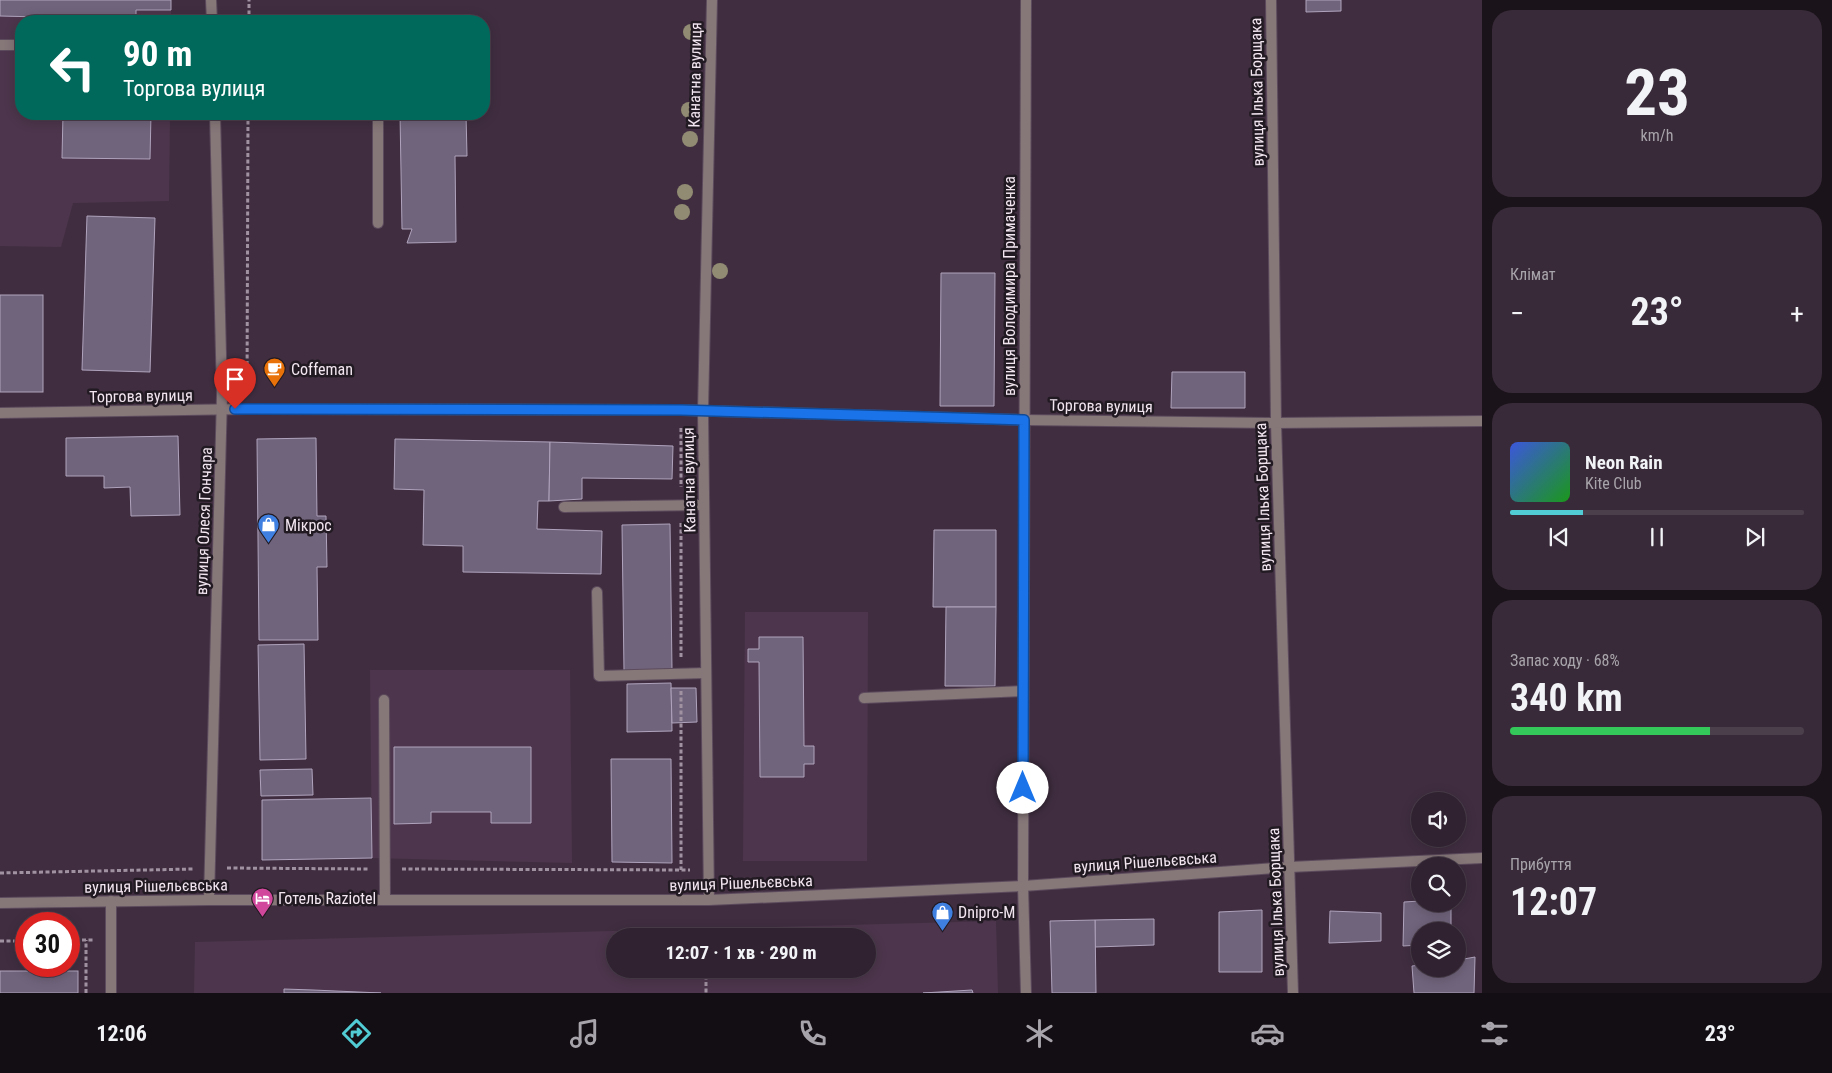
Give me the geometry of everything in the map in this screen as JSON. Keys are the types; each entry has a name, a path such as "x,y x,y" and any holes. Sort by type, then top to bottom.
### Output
{"street":[{"path":"211,0 212,15"},
{"name":"Канатна вулиця","path":"709,900 703,411 712,0"},
{"name":"вулиця Володимира Примаченка","path":"1026,0 1023,690 1023,886 1026,993"},
{"name":"вулиця Ілька Борщака","path":"1271,0 1276,424 1293,993"},
{"path":"0,45 15,45"},
{"name":"вулиця Олеся Гончара","path":"209,900 222,409 215,120"},
{"path":"378,120 378,223"},
{"name":"Торгова вулиця","path":"0,413 222,409 681,410 1024,420 1276,424 1482,421"},
{"path":"564,507 704,505"},
{"path":"597,592 599,676 706,673"},
{"path":"864,698 1023,690"},
{"path":"384,700 385,900"},
{"name":"вулиця Рішельєвська","path":"0,903 209,900 709,900 1023,886 1290,868 1482,858"},
{"path":"111,901 111,993"}],"path":[{"path":"249,0 249,15"},
{"path":"247,409 248,120"},
{"path":"681,410 681,870"},
{"path":"0,872 209,868 708,870"},
{"path":"80,940 111,940"},
{"path":"86,940 86,993"},
{"path":"0,941 15,941"},
{"path":"706,978 706,993"}],"shaded area":[{"path":"0,0 171,0 171,15 15,15 15,120 170,120 169,201 73,203 61,247 0,246"},
{"path":"745,612 868,612 867,861 743,861"},
{"path":"370,670 570,670 572,863 372,858"},
{"path":"996,921 998,993 194,993 195,942 606,931 606,978 876,978 876,928 729,928"}],"building":[{"path":"0,0 171,0 171,10 136,10 136,15 0,16"},
{"path":"1306,0 1341,0 1341,11 1306,12"},
{"path":"63,120 151,120 150,159 62,158"},
{"path":"400,120 466,120 467,156 455,156 456,242 407,243 412,229 402,229"},
{"path":"87,216 155,218 150,372 82,370"},
{"path":"941,273 995,273 994,406 940,406"},
{"path":"0,295 43,295 43,392 0,392"},
{"path":"1172,372 1245,372 1245,408 1171,408"},
{"path":"178,436 180,515 131,516 130,487 104,488 104,476 66,476 66,438"},
{"path":"316,438 317,516 326,516 327,567 317,567 318,640 259,640 257,439"},
{"path":"395,439 550,442 549,501 538,501 537,529 602,531 601,574 463,572 463,546 423,545 424,490 394,489"},
{"path":"550,442 673,446 672,479 582,478 582,499 549,501"},
{"path":"670,524 672,670 624,671 622,525"},
{"path":"934,530 996,530 996,607 933,607"},
{"path":"946,607 996,607 995,686 945,686"},
{"path":"759,637 803,637 804,746 814,746 814,764 804,764 804,777 760,777 759,662 748,662 748,649 759,649"},
{"path":"304,644 306,759 260,760 258,645"},
{"path":"671,683 672,731 627,732 627,684"},
{"path":"671,688 696,688 697,722 672,723"},
{"path":"394,747 531,747 531,823 491,823 491,812 431,812 431,823 394,824"},
{"path":"611,759 671,759 672,863 612,862"},
{"path":"312,769 313,795 261,796 260,770"},
{"path":"371,798 372,858 262,860 262,800"},
{"path":"1404,902 1411,902 1411,912 1451,912 1451,922 1411,922 1411,946 1403,946"},
{"path":"1262,910 1262,972 1219,972 1219,912"},
{"path":"1330,911 1381,913 1381,941 1329,943"},
{"path":"1154,919 1154,945 1095,947 1095,920"},
{"path":"1095,920 1096,993 1052,993 1050,921"},
{"path":"1475,957 1474,993 1414,993 1413,977 1466,977 1466,959"},
{"path":"0,971 15,971 15,977 78,977 78,993 0,993"},
{"path":"284,989 313,990 381,993 284,993"},
{"path":"972,990 973,993 923,993"}],"place":[{"name":"Coffeman","path":"275,388"},
{"name":"Мікрос","path":"269,544"},
{"name":"Готель Raziotel","path":"262,917"},
{"name":"Dnipro-M","path":"942,931"}],"route":[{"path":"235,409 681,410 1024,420 1023,788"}]}
